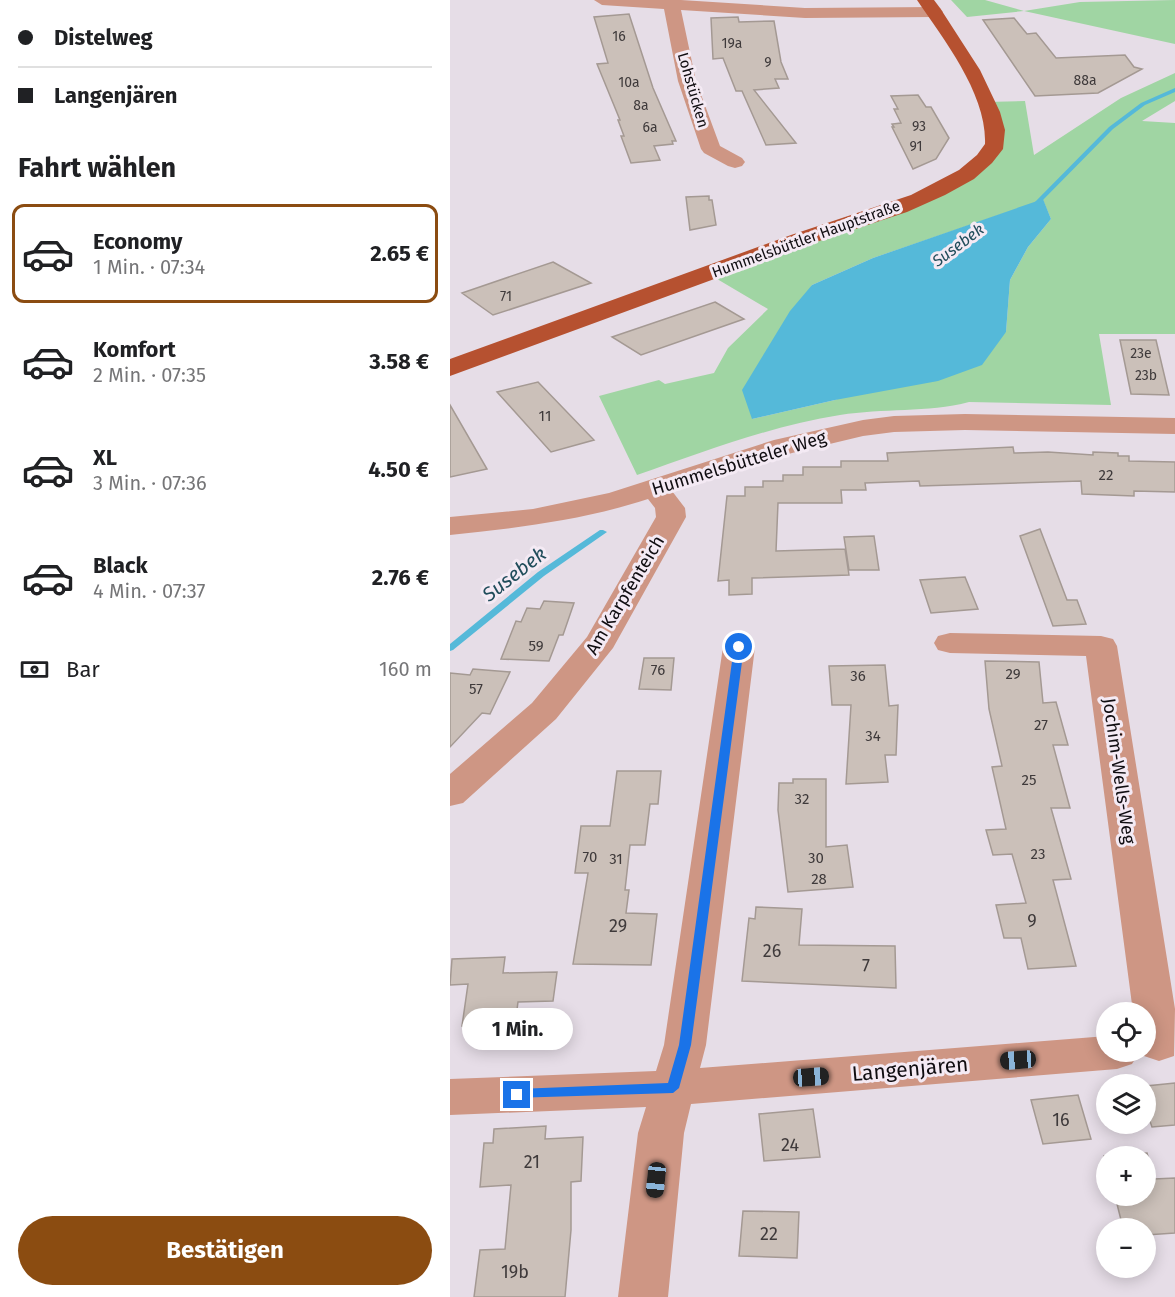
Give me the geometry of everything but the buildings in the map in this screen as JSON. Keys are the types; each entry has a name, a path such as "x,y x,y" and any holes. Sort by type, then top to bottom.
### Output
{"main road":[{"name":"Hummelsbüttler Hauptstraße","path":"450,368 927,196 958,181 994,146 997,130 992,114 967,64 930,6"}],"street":[{"path":"602,0 805,13 930,6"},
{"name":"Lohstücken","path":"671,4 687,81 711,149 735,162"},
{"name":"Hummelsbütteler Weg","path":"450,526 533,518 616,500 784,446 844,432 894,424 965,422 1175,426"},
{"name":"Am Karpfenteich","path":"450,794 544,711 601,641 671,518 670,508 656,488"},
{"name":"Jochim-Wells-Weg","path":"950,643 1101,646 1160,1044"},
{"path":"643,1297 661,1133 685,1045 739,647"},
{"name":"Langenjären","path":"450,1098 673,1088 1096,1054"}],"green space":[{"path":"951,0 985,0 1024,11 967,17"},
{"path":"1175,0 1175,44 1024,11 1080,2"},
{"path":"1175,73 1175,101 1142,121 1175,123 1175,334 1099,334 1111,405 969,402 937,408 840,415 763,433 637,475 599,396 659,380 665,384 714,373 728,348 768,309 712,276 961,181 998,146 985,102 1025,101 1034,155 1121,98","holes":["1043,200 1051,219 1028,247 1010,280 1006,332 835,400 752,419 812,285 873,258"]}],"water":[{"path":"1043,199 1051,219 1028,247 1010,280 1006,332 982,365 938,381 835,400 752,419 742,390 790,311 812,285 873,258"}],"waterway":[{"name":"Susebek","path":"1035,205 1111,128 1143,104 1175,90"},
{"name":"Susebek","path":"450,648 541,574 603,532"}],"route":[{"path":"517,1095 673,1088 685,1045 739,647"}]}
